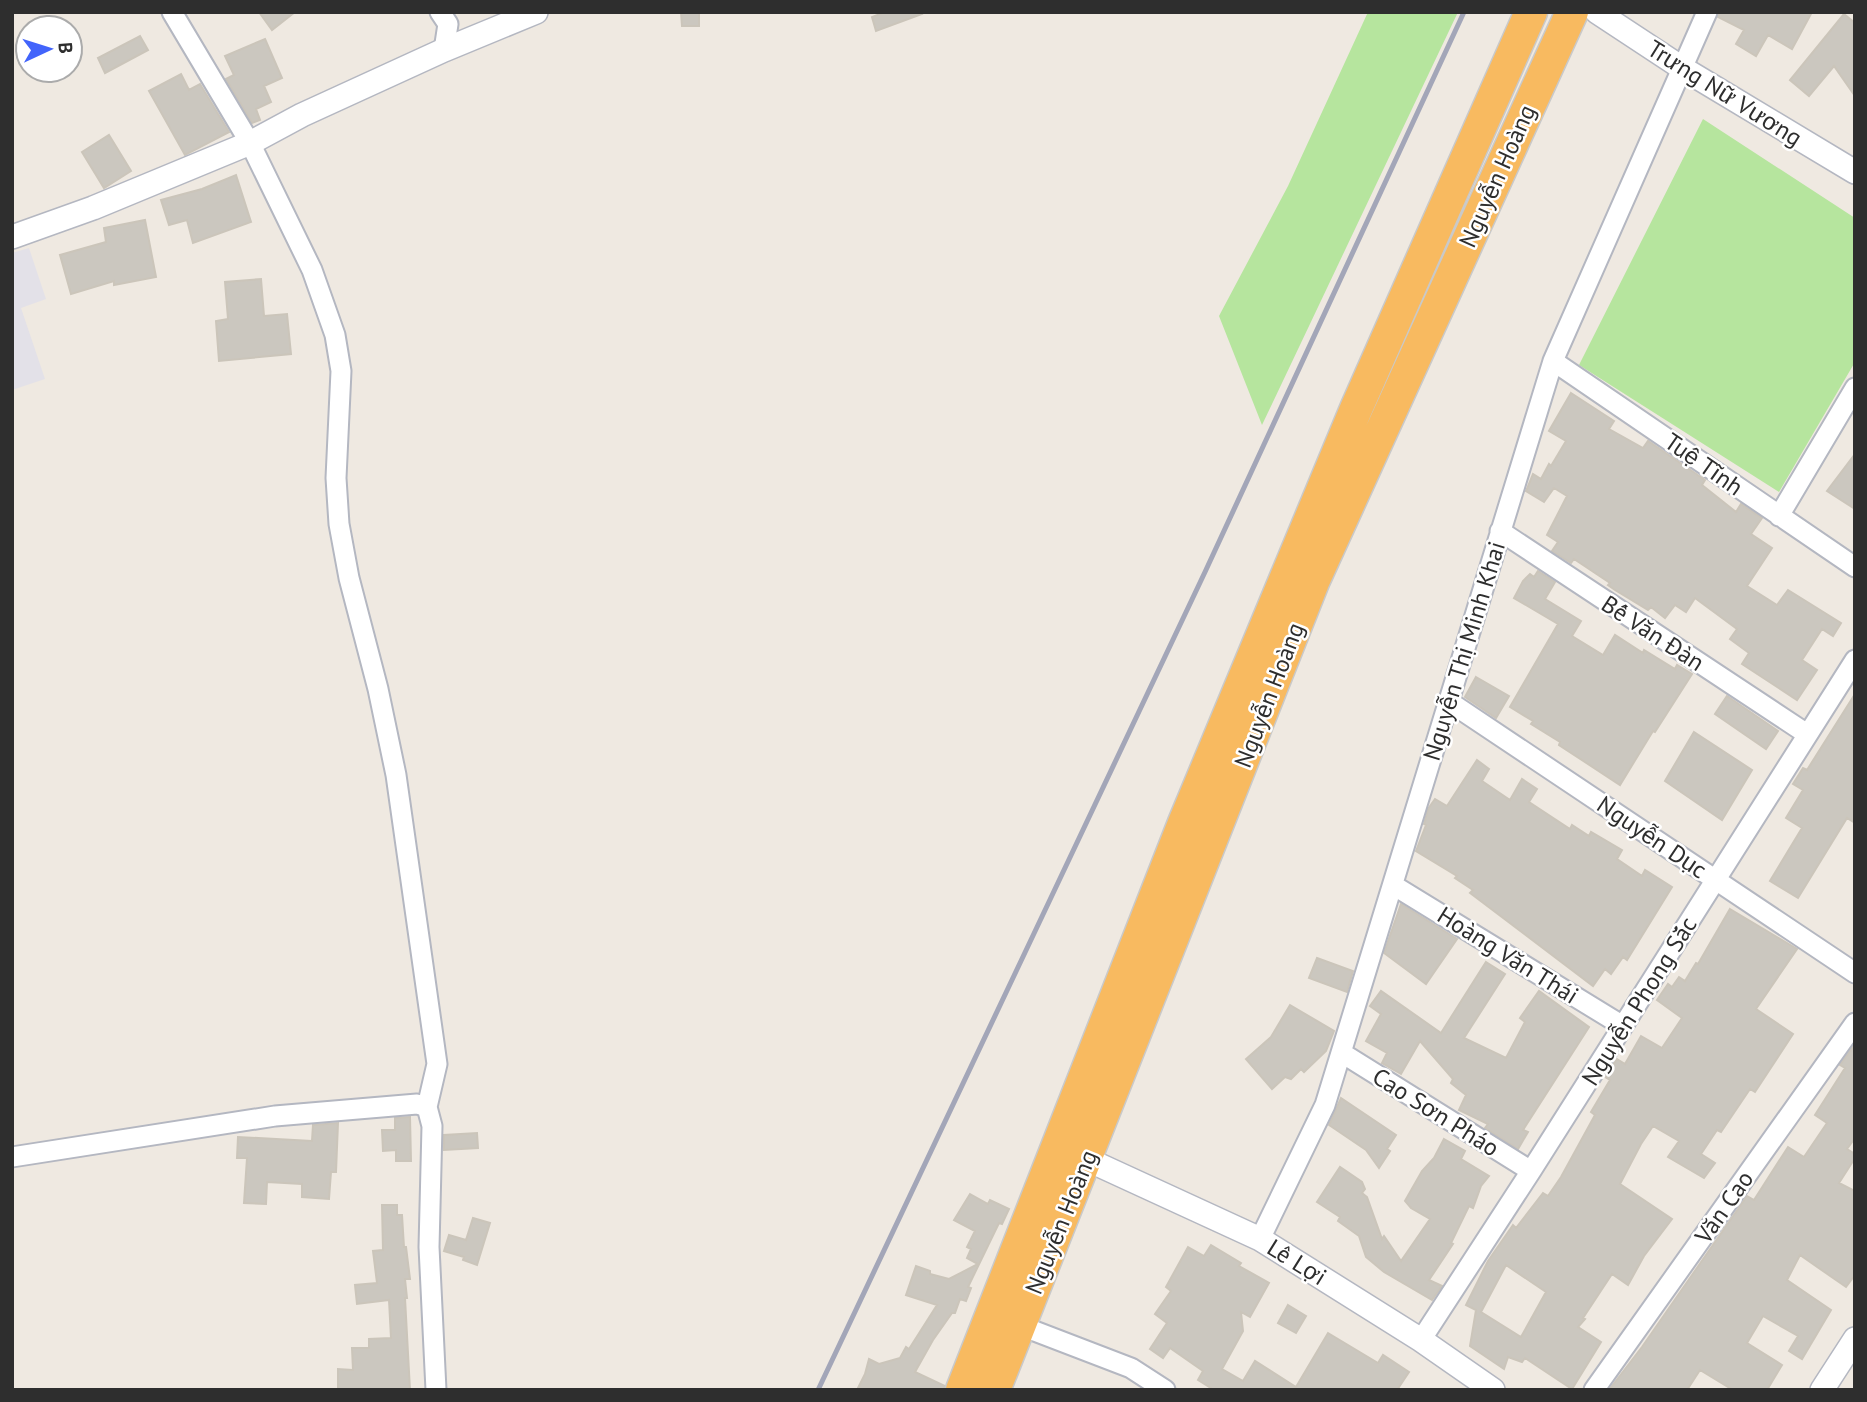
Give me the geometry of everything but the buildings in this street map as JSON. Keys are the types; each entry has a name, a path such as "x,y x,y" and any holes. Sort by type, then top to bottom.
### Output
{"highway":[{"name":"Nguyễn Hoàng","path":"962,1390 1195,797 1356,409 1531,12"},
{"name":"Nguyễn Hoàng","path":"994,1390 1313,582 1572,12"}],"street":[{"path":"172,12 250,143 312,270 341,357 336,478 339,524 399,796 437,1064 427,1107 432,1126 429,1247 436,1390"},
{"path":"440,12 448,24 444,50"},
{"path":"12,237 93,208 250,143 302,115 444,50 536,12"},
{"name":"Trưng Nữ Vương","path":"1597,12 1682,68 1855,172"},
{"name":"Nguyễn Thị Minh Khai","path":"1260,1239 1325,1105 1553,361 1707,12"},
{"name":"Tuệ Tĩnh","path":"1553,361 1855,567"},
{"path":"1779,516 1855,388"},
{"name":"Bế Văn Đàn","path":"1500,531 1807,734"},
{"name":"Nguyễn Phong Sắc","path":"1421,1340 1855,660"},
{"name":"Nguyễn Dục","path":"1448,701 1855,972"},
{"name":"Hoàng Văn Thái","path":"1393,884 1623,1026"},
{"name":"Văn Cao","path":"1594,1390 1855,1023"},
{"name":"Cao Sơn Pháo","path":"1342,1053 1531,1171"},
{"path":"12,1157 275,1116 417,1104 427,1107"},
{"name":"Lê Lợi","path":"1086,1159 1260,1239 1421,1340 1493,1390"},
{"path":"1020,1325 1132,1368 1165,1390"},
{"path":"1822,1390 1855,1339"}],"shaded area":[{"path":"29,248 46,299 21,308 45,379 12,390 12,253"}],"green space":[{"path":"1368,12 1458,12 1262,425 1219,316 1288,186"},
{"path":"1703,119 1855,218 1855,362 1779,492 1579,365"}],"railway":[{"path":"818,1390 1205,572 1464,12"}]}
